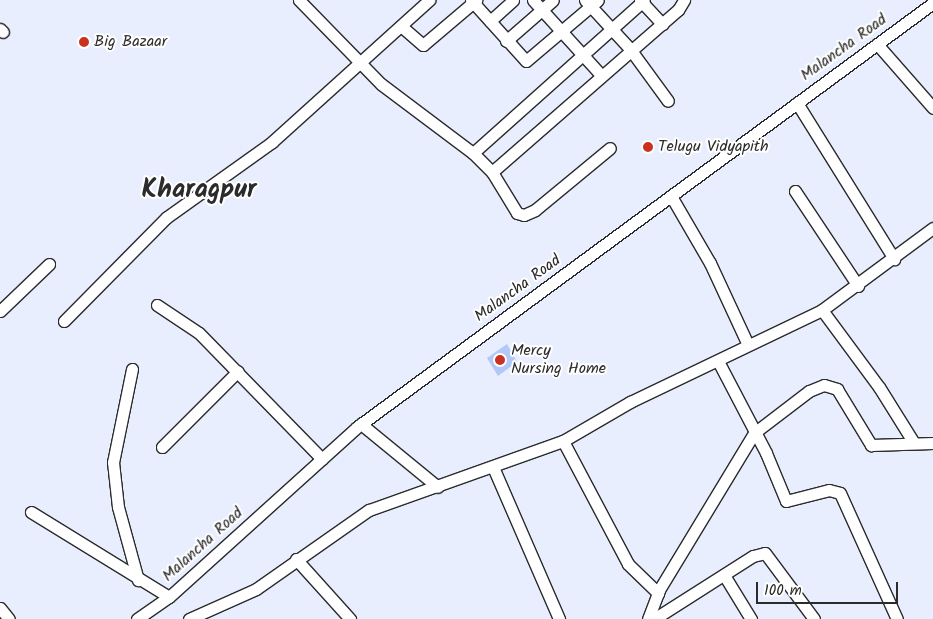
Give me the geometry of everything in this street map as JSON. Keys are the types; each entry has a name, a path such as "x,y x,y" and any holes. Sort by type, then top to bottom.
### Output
{"street":[{"path":"299,0 381,84 473,153 492,172 510,206 524,215 610,148"},
{"path":"64,320 122,259 180,206 272,142 429,0"},
{"path":"490,21 513,0"},
{"path":"534,0 601,75"},
{"path":"506,41 553,0"},
{"path":"492,172 630,49 662,24 684,0"},
{"path":"400,26 423,45 474,1 506,41 526,61 562,31 591,2 630,49 668,101"},
{"path":"473,153 642,1 662,24"},
{"name":"Malancha Road","path":"137,619 169,597 361,424 933,3"},
{"path":"877,44 933,108"},
{"path":"797,103 894,259"},
{"path":"795,191 858,286"},
{"path":"671,196 710,263 748,345"},
{"path":"189,619 256,589 296,559 369,510 563,441 630,402 822,310 858,286 933,228"},
{"path":"0,311 49,264"},
{"path":"157,305 199,333 322,458"},
{"path":"822,310 879,387 914,443"},
{"path":"718,361 786,501 829,490 840,493 897,619"},
{"path":"132,370 113,462 118,508 138,580"},
{"path":"162,447 238,371"},
{"path":"648,619 658,593 754,433 809,391 832,386 866,442 876,446 933,443"},
{"path":"361,424 438,487"},
{"path":"563,441 628,564 658,593"},
{"path":"494,467 559,619"},
{"path":"31,512 138,580 169,597"},
{"path":"654,619 724,575 765,553 814,619"},
{"path":"296,559 350,619"},
{"path":"724,575 751,619"},
{"path":"0,608 9,619"}],"building":[{"path":"507,344 517,362 498,376 487,358"}],"place":[{"name":"Big Bazaar","path":"84,42"},
{"name":"Telugu Vidyapith","path":"648,147"},
{"name":"Mercy Nursing Home","path":"500,360"}],"district":[{"name":"Kharagpur","path":"199,191"}]}
